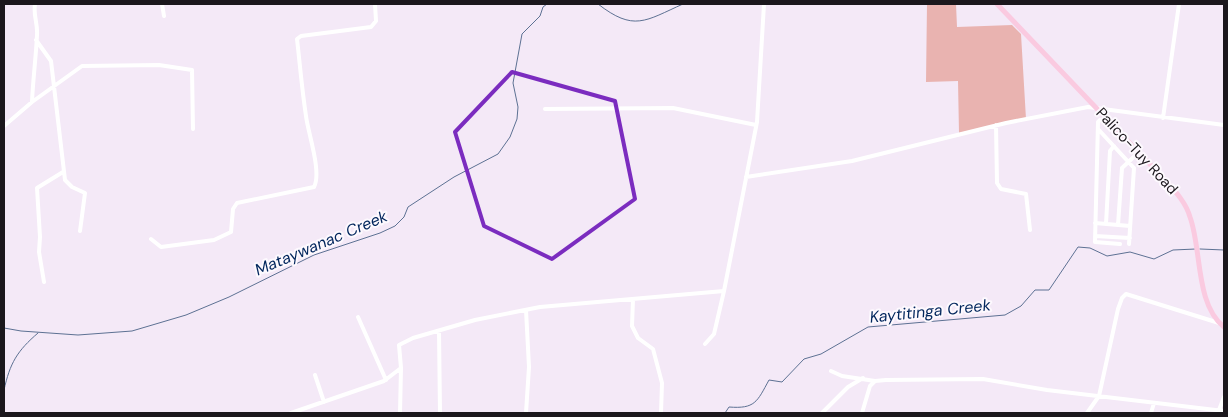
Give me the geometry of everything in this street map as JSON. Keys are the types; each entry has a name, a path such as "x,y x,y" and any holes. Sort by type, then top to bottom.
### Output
{"main road":[{"name":"Palico-Tuy Road","path":"997,4 1139,152 1184,203 1190,216 1209,308 1222,324"}],"street":[{"path":"32,102 36,40 35,4"},
{"path":"162,4 164,16"},
{"path":"151,239 161,247 214,240 231,232 233,210 237,202 314,187 316,178 313,151 306,115 297,39 301,36 371,27 376,21 375,4"},
{"path":"705,344 714,334 756,125 761,80 764,4"},
{"path":"1162,118 1179,4"},
{"path":"36,40 51,61 65,180 72,187 86,193 80,231"},
{"path":"4,126 32,102 82,66 159,65 190,69 193,129"},
{"path":"545,109 673,108 756,125"},
{"path":"746,177 852,161 996,125 1066,110 1097,108 1224,125"},
{"path":"1100,120 1098,129 1095,242 1120,244"},
{"path":"996,125 997,183 1001,189 1026,194 1030,230"},
{"path":"1098,129 1134,169 1129,244"},
{"path":"1106,224 1110,150 1114,146"},
{"path":"1118,225 1122,170 1139,152"},
{"path":"44,282 39,252 37,188 63,172"},
{"path":"1095,223 1130,226"},
{"path":"1095,236 1130,238"},
{"path":"400,413 400,345 413,338 475,320 526,310 724,291"},
{"path":"1087,413 1099,396 1118,309 1122,298 1126,294 1222,324"},
{"path":"633,299 632,326 638,338 653,348 662,383 661,413"},
{"path":"526,310 529,367 526,413"},
{"path":"358,317 386,380"},
{"path":"439,331 440,413"},
{"path":"291,413 386,380 401,368"},
{"path":"832,371 842,376 875,381 983,379 1048,390 1222,410 1224,397"},
{"path":"314,375 324,402"},
{"path":"822,413 848,387 863,378"},
{"path":"862,413 870,386 875,381"},
{"path":"1151,413 1154,403"},
{"path":"1180,412 1182,406"},
{"path":"1191,413 1193,408"}],"highlighted area":[{"path":"512,72 615,101 635,199 552,259 484,226 455,132"}],"shaded area":[{"path":"927,4 956,4 957,27 1012,25 1021,34 1026,119 959,133 958,81 926,82"}],"waterway":[{"name":"Mataywanac Creek","path":"4,328 78,335 132,331 186,315 229,297 314,255 380,233 395,226 404,217 408,207 454,177 498,154 510,137 517,119 518,107 513,83 522,34 540,16 543,7 547,4"},
{"name":"Mataywanac Creek","path":"598,4 610,13 631,21 649,19 683,4"},
{"name":"Kaytitinga Creek","path":"725,413 729,407 745,407 750,405 758,399 769,380 782,382 804,359 821,354 868,327 1005,315 1021,306 1035,290 1049,290 1078,247 1090,248 1107,256 1130,252 1154,259 1173,250 1196,249"},
{"name":"Kaytitinga Creek","path":"1200,249 1224,250"},
{"path":"4,390 15,358 38,333"}]}
